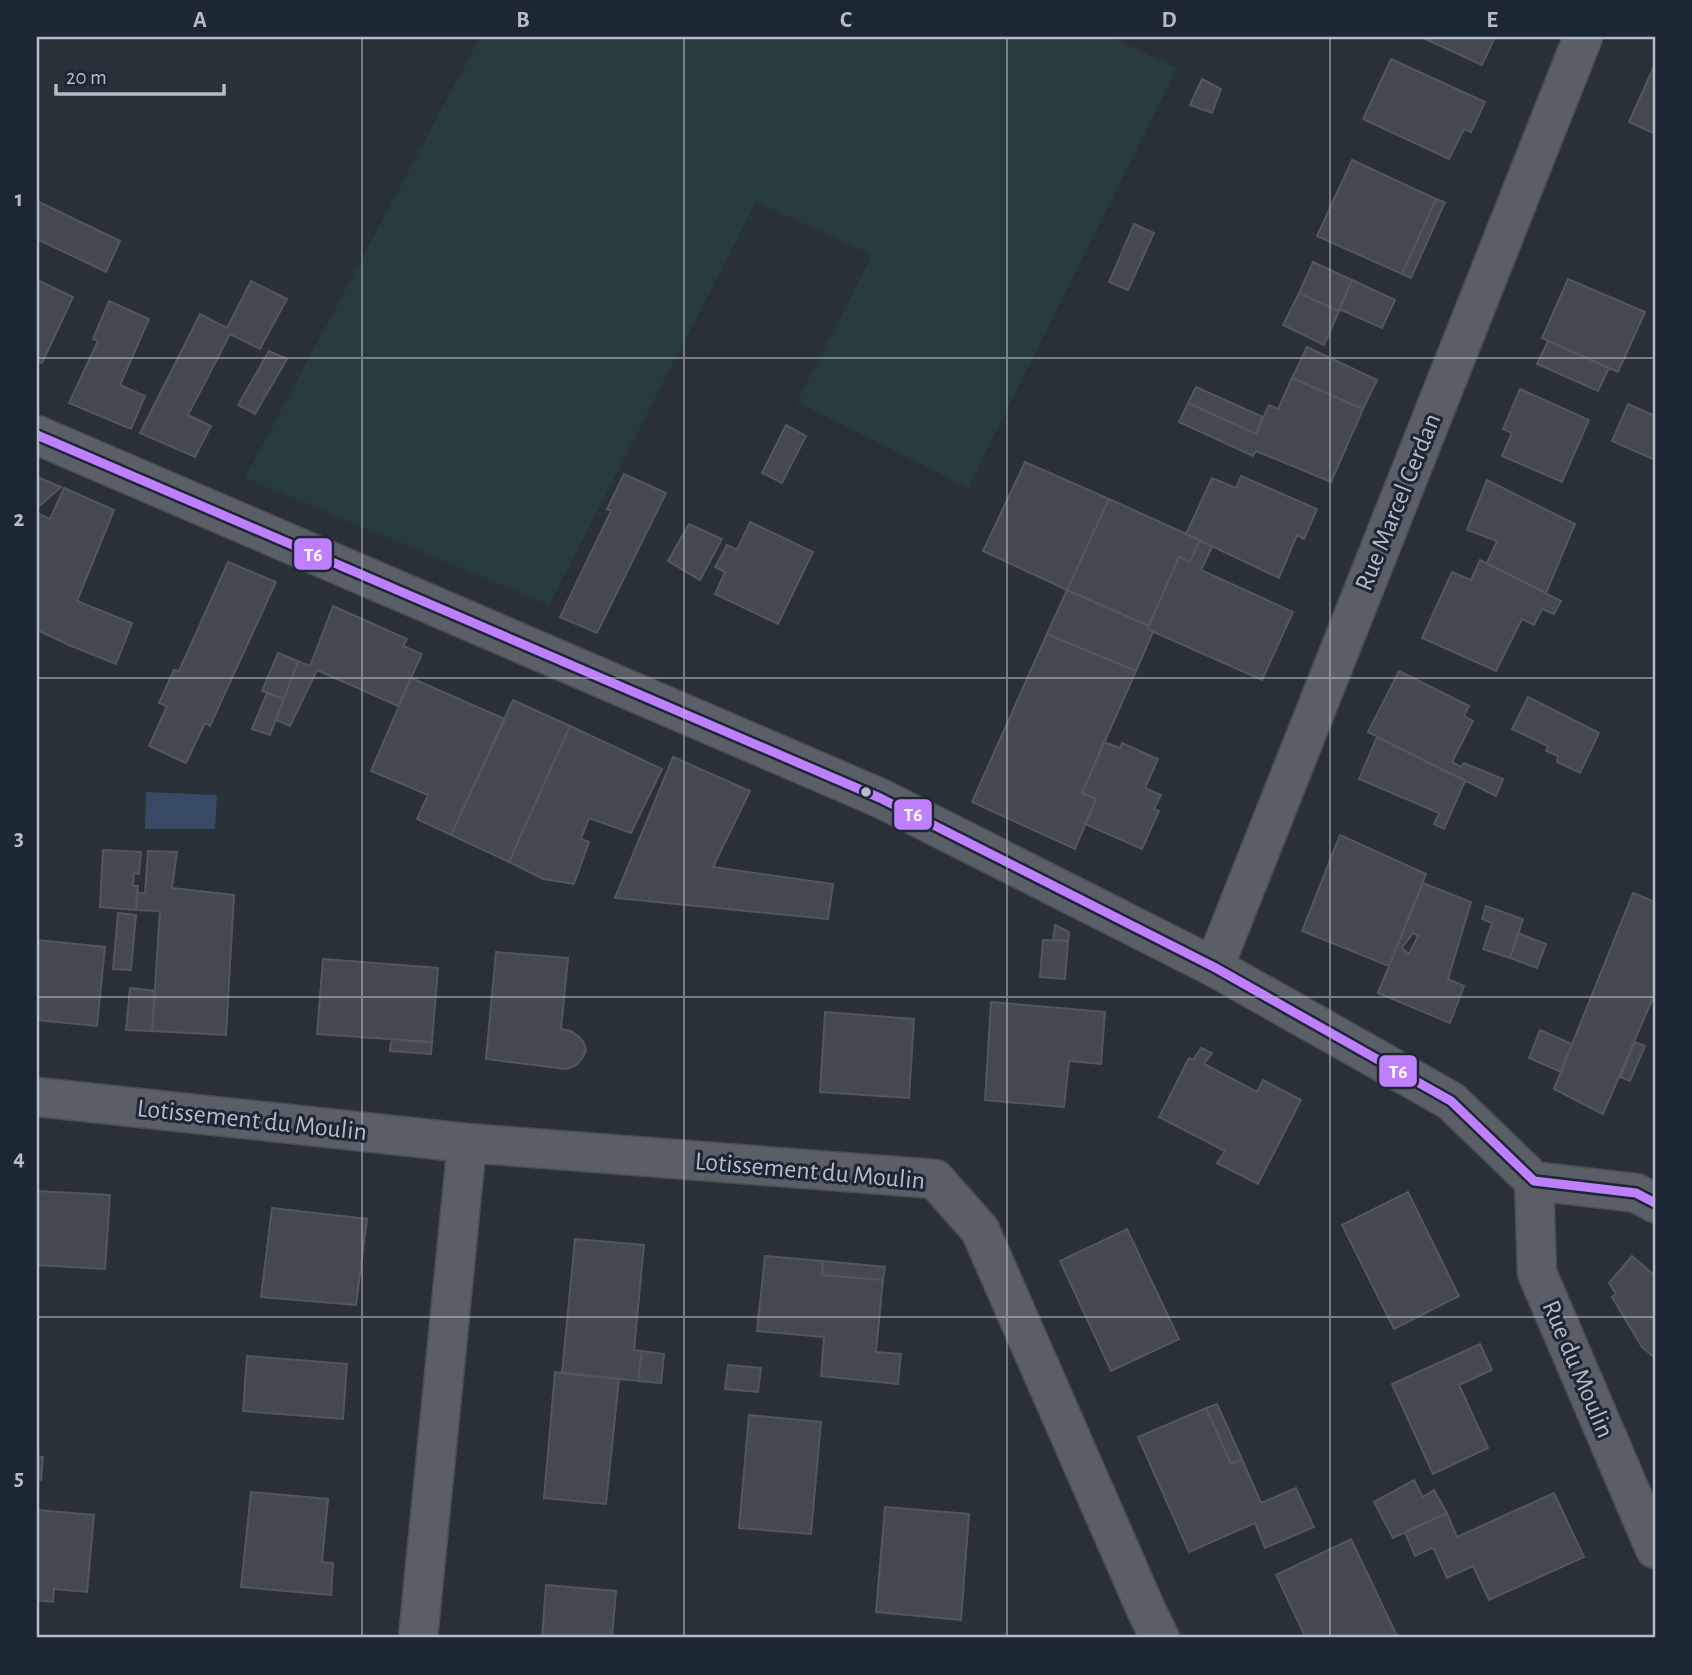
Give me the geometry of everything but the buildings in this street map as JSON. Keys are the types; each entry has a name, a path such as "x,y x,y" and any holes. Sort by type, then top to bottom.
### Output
{"street":[{"name":"Rue Marcel Cerdan","path":"1214,967 1583,37"},
{"path":"37,435 880,798 1214,967 1451,1101 1534,1181 1636,1193 1655,1203"},
{"name":"Lotissement du Moulin","path":"37,1097 467,1143 935,1179 979,1230 1160,1638"},
{"path":"418,1638 467,1143"},
{"name":"Rue du Moulin","path":"1534,1181 1537,1273 1655,1549"}],"green space":[{"path":"480,37 1111,37 1177,68 968,488 797,402 872,255 756,202 549,605 245,478"}],"water":[{"path":"146,792 217,795 215,829 145,829"}],"transit line":[{"name":"T6","path":"37,435 880,798 1214,967 1451,1101 1534,1181 1636,1193 1655,1203"}]}
